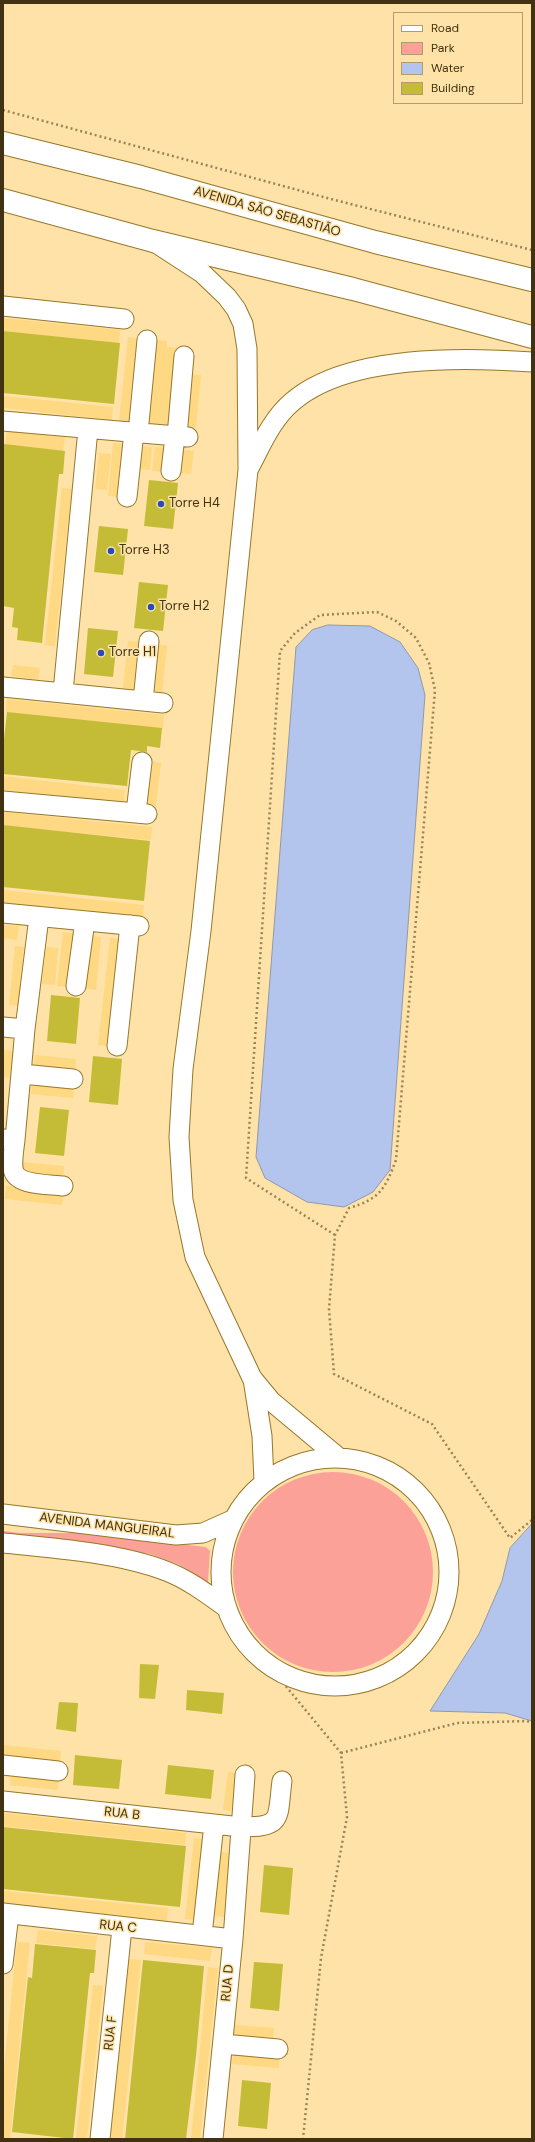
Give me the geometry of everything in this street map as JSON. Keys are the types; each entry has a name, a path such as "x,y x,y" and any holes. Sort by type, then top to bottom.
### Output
{"main road":[{"name":"AVENIDA SÃO SEBASTIÃO","path":"3,143 141,176 375,242 532,280"},
{"path":"3,200 153,241 353,289 532,338"}],"street":[{"path":"153,241 202,273 217,285 236,309 242,324 247,349 248,470 201,931 183,1069 180,1137 182,1200 195,1257 252,1378 262,1436 264,1482"},
{"path":"3,306 124,319"},
{"path":"127,497 147,340"},
{"path":"171,471 180,437 184,356"},
{"path":"248,470 279,415 292,402 310,388 324,381 358,371 436,360 488,359 532,362"},
{"path":"3,421 180,437"},
{"path":"63,692 88,429"},
{"path":"143,701 148,641"},
{"path":"3,687 163,703"},
{"path":"3,801 141,813 142,762"},
{"path":"3,913 134,926 118,1046"},
{"path":"39,917 25,1029 22,1074 9,1139 12,1169 15,1176 20,1181 62,1186"},
{"path":"76,986 84,920"},
{"path":"3,1027 25,1029"},
{"path":"22,1074 73,1079"},
{"path":"252,1378 272,1401 338,1457"},
{"path":"338,1457 376,1464 409,1484 435,1513 449,1550 450,1588 438,1625 414,1656 382,1678 344,1687 305,1684 270,1667 242,1640 224,1606 220,1577 222,1555 232,1520 246,1499 264,1482 299,1463 338,1457"},
{"name":"AVENIDA MANGUEIRAL","path":"3,1514 176,1535 203,1533 232,1520"},
{"path":"3,1543 110,1557 146,1565 167,1571 188,1582 224,1606"},
{"path":"3,1765 58,1771"},
{"name":"RUA D","path":"213,2139 223,2044 245,1775"},
{"name":"RUA B","path":"3,1801 241,1828 263,1827 271,1824 278,1818 282,1781"},
{"path":"202,1935 214,1824"},
{"path":"3,1964 6,1914"},
{"name":"RUA C","path":"6,1914 232,1939"},
{"name":"RUA F","path":"100,2139 122,1928"},
{"path":"223,2044 278,2049"}],"path":[{"path":"3,110 532,250"},
{"path":"335,1236 246,1178 280,651 295,633 320,615 377,612 396,621 416,638 429,663 435,690 396,1160 385,1187 367,1203 349,1208 335,1236 329,1309 334,1374 432,1424 510,1538 532,1520"},
{"path":"270,1667 341,1753 347,1817 321,1958 303,2139"},
{"path":"341,1753 457,1722 527,1721 532,1723"}],"shaded area":[{"path":"3,318 120,330 119,343 3,331"},
{"path":"128,337 141,339 132,422 119,421"},
{"path":"154,340 167,341 167,347 179,348 172,425 146,423"},
{"path":"188,374 201,375 196,428 184,426"},
{"path":"3,396 113,407 112,420 3,408"},
{"path":"7,431 65,437 63,451 5,445"},
{"path":"113,443 126,444 121,497 108,496"},
{"path":"139,446 152,447 150,470 137,469"},
{"path":"155,447 167,448 164,472 152,471"},
{"path":"180,449 194,451 191,474 178,473"},
{"path":"99,453 111,454 107,490 95,489"},
{"path":"62,488 72,489 55,646 45,645"},
{"path":"128,641 141,642 135,690 123,688"},
{"path":"155,644 167,646 162,693 150,691"},
{"path":"13,665 40,668 38,680 11,676"},
{"path":"7,699 164,715 163,729 6,712"},
{"path":"148,761 161,763 156,806 143,804"},
{"path":"3,776 125,790 124,803 3,790"},
{"path":"3,812 152,827 151,840 3,826"},
{"path":"3,890 144,905 143,918 3,903"},
{"path":"3,925 19,926 17,940 3,938"},
{"path":"63,932 75,934 69,987 57,986"},
{"path":"88,935 101,937 96,990 83,988"},
{"path":"110,938 122,939 110,1046 98,1045"},
{"path":"15,946 24,947 18,1006 9,1005"},
{"path":"46,947 58,948 55,985 42,984"},
{"path":"3,1050 13,1051 10,1078 3,1077"},
{"path":"35,1055 76,1059 75,1072 33,1068"},
{"path":"32,1081 74,1085 73,1098 31,1094"},
{"path":"22,1162 64,1166 63,1179 21,1175"},
{"path":"6,1186 63,1192 62,1205 5,1199"},
{"path":"3,1745 61,1751 60,1764 3,1758"},
{"path":"11,1772 59,1777 58,1790 10,1785"},
{"path":"228,1772 240,1773 235,1811 223,1810"},
{"path":"3,1813 186,1833 185,1845 3,1826"},
{"path":"194,1838 206,1840 198,1920 185,1919"},
{"path":"218,1852 231,1853 224,1917 211,1916"},
{"path":"3,1891 168,1908 167,1921 3,1905"},
{"path":"38,1930 97,1936 95,1949 36,1943"},
{"path":"17,1942 30,1943 10,2139 3,2139 3,2077"},
{"path":"145,1942 212,1948 210,1961 144,1954"},
{"path":"129,1959 141,1960 122,2139 110,2139"},
{"path":"208,1967 218,1968 200,2139 191,2139"},
{"path":"93,1985 103,1986 87,2139 76,2139"},
{"path":"235,2025 274,2028 273,2041 234,2038"},
{"path":"233,2051 280,2056 279,2068 232,2064"}],"green space":[{"path":"323,1472 343,1472 371,1479 389,1489 404,1501 416,1516 426,1534 433,1562 433,1582 426,1610 416,1628 404,1643 389,1655 371,1665 343,1672 323,1672 295,1665 277,1655 256,1636 240,1610 237,1601 233,1582 233,1562 240,1534 250,1516 269,1495 295,1479 304,1476"},
{"path":"3,1531 21,1533 78,1533 206,1547 210,1551 208,1582 178,1564 150,1554 3,1535"}],"water":[{"path":"328,625 370,626 400,642 418,668 425,695 390,1170 373,1192 344,1207 307,1202 265,1178 256,1157 296,647 312,630"},
{"path":"532,1524 532,1721 505,1713 430,1711 479,1634 502,1581 510,1548"}],"building":[{"path":"3,331 120,343 114,404 3,393"},
{"path":"4,444 65,451 63,474 59,474 42,643 17,640 18,628 12,627 14,608 3,606"},
{"name":"Torre H4","path":"149,480 178,483 173,529 144,526"},
{"name":"Torre H3","path":"99,526 128,529 123,575 94,572"},
{"name":"Torre H2","path":"139,582 168,585 163,631 134,628"},
{"name":"Torre H1","path":"88,628 118,631 113,677 84,674"},
{"path":"7,712 162,728 160,748 147,746 147,752 131,750 127,786 3,774 3,749"},
{"path":"3,825 150,841 144,901 3,887"},
{"path":"51,995 80,998 76,1044 47,1041"},
{"path":"93,1056 122,1059 118,1105 89,1102"},
{"path":"40,1107 69,1110 64,1156 35,1153"},
{"path":"140,1664 159,1665 155,1699 139,1698"},
{"path":"187,1690 224,1693 222,1714 186,1710"},
{"path":"59,1702 78,1703 76,1732 56,1729"},
{"path":"75,1755 122,1760 119,1789 73,1785"},
{"path":"168,1765 214,1770 211,1799 165,1794"},
{"path":"3,1827 186,1846 180,1907 3,1889"},
{"path":"264,1865 293,1868 289,1915 260,1912"},
{"path":"35,1944 96,1950 94,1973 90,1973 73,2139 12,2132 28,1977 32,1978"},
{"path":"143,1960 204,1966 196,2056 186,2139 125,2139"},
{"path":"254,1962 283,1964 279,2011 250,2008"},
{"path":"242,2080 271,2083 267,2129 238,2126"}],"place":[{"name":"Torre H4","path":"161,504"},
{"name":"Torre H3","path":"111,551"},
{"name":"Torre H2","path":"151,607"},
{"name":"Torre H1","path":"101,653"}]}
